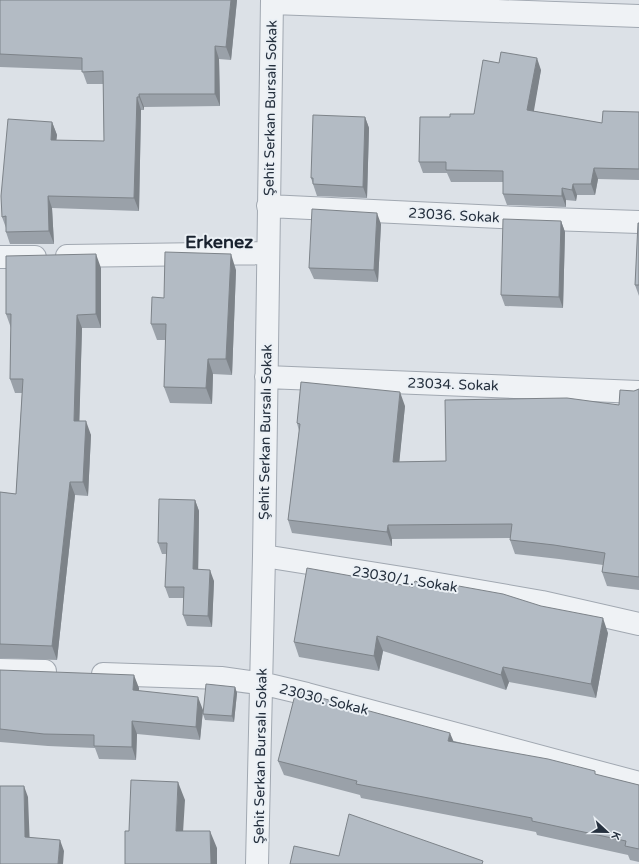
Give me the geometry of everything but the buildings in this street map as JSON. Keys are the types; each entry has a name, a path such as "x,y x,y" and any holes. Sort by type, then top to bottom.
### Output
{"street":[{"path":"272,1 639,16"},
{"name":"Şehit Serkan Bursalı Sokak","path":"257,864 264,556 272,1"},
{"name":"23036. Sokak","path":"268,206 639,222"},
{"path":"0,257 268,253"},
{"name":"23034. Sokak","path":"266,377 639,392"},
{"name":"23030/1. Sokak","path":"264,556 542,602 639,624"},
{"path":"0,670 63,672"},
{"name":"23030. Sokak","path":"87,673 221,678 261,684 307,694 639,783"}],"district":[{"name":"Erkenez","path":"219,242"}]}
